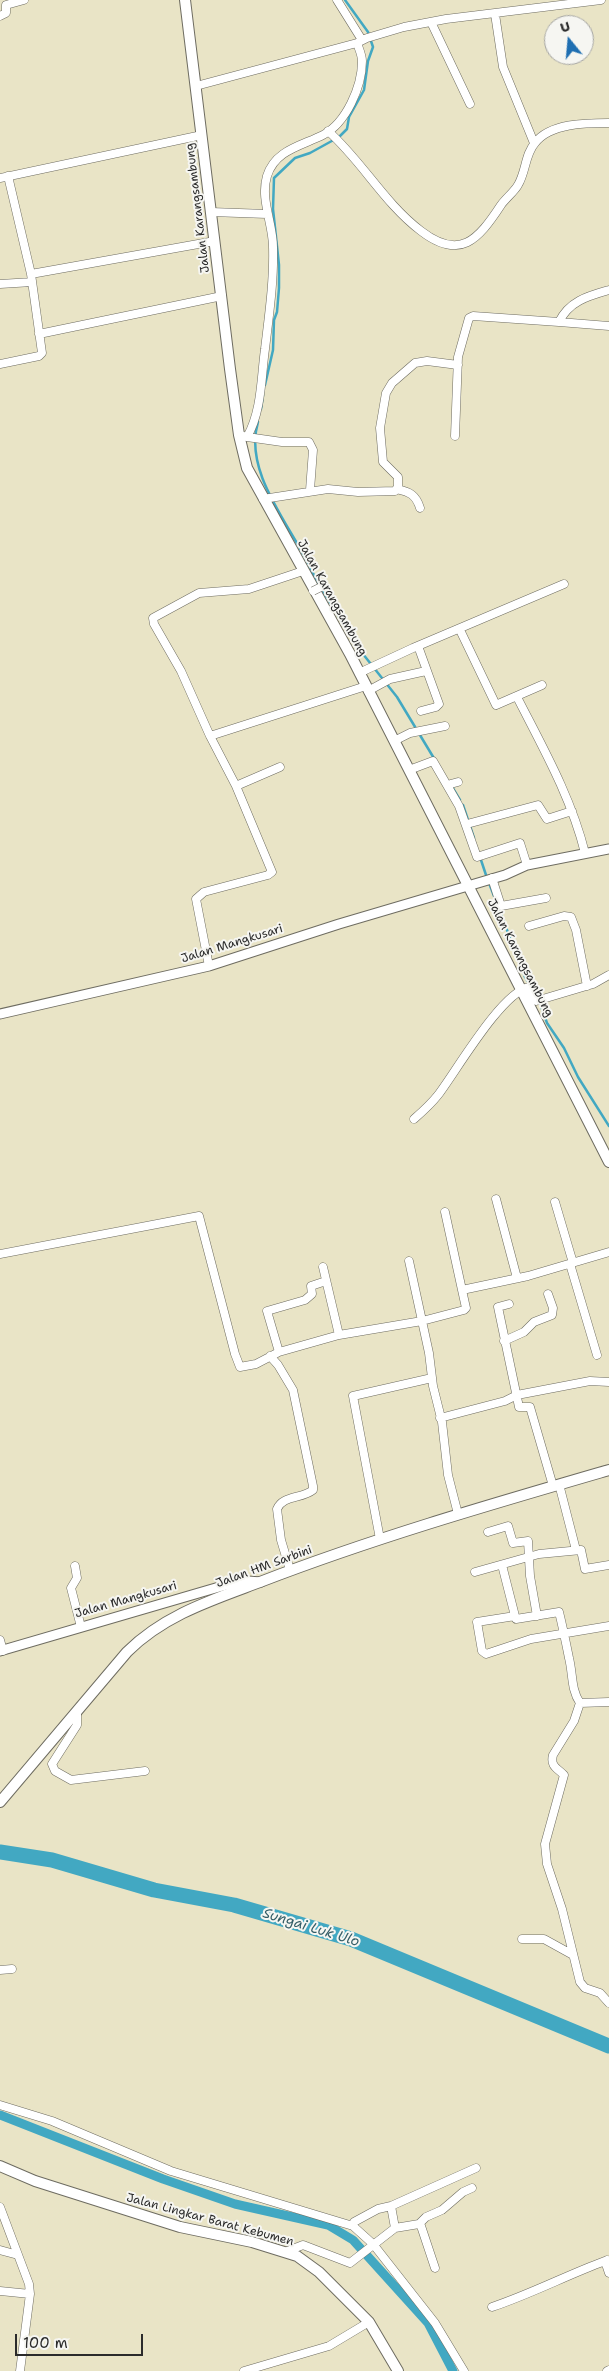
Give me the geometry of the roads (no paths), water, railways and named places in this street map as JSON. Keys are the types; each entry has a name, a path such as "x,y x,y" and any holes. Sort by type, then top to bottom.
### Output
{"main road":[{"name":"Jalan Karangsambung","path":"185,0 222,296 249,437 247,468 303,571 317,590 609,1162"},
{"name":"Jalan HM Sarbini","path":"0,1802 128,1652 157,1626 195,1607 290,1570 458,1514 609,1470"},
{"name":"Jalan Lingkar Barat Kebumen","path":"0,2166 35,2181 180,2227 252,2242 297,2256 319,2272 369,2322 398,2371"}],"street":[{"path":"0,16 6,13 6,5 24,0"},
{"path":"310,490 313,456 312,444 304,441 282,442 249,437 260,389 272,294 273,246 267,214 266,183 272,165 290,149 333,136 358,85 365,39 336,0"},
{"path":"196,86 431,22 601,0"},
{"path":"494,14 503,67 520,104 534,143"},
{"path":"431,22 470,104"},
{"path":"333,136 349,151 400,213 421,232 449,247 468,241 476,236 492,220 502,204 518,186 534,143 540,138 568,124 609,123"},
{"path":"0,364 41,355 31,278 4,177 202,135"},
{"path":"211,212 267,214"},
{"path":"0,284 215,241"},
{"path":"559,322 563,313 578,300 609,290"},
{"path":"39,334 222,296"},
{"path":"455,436 458,365 467,320 471,317 609,326"},
{"path":"397,489 398,477 386,467 382,455 380,428 386,393 392,383 415,363 427,361 458,365"},
{"path":"264,498 310,490 328,489 358,492 397,489 411,493 417,498 420,508"},
{"path":"208,966 196,899 204,892 268,875 272,872 236,786 210,736 181,672 154,624 153,618 199,593 249,588 303,571"},
{"path":"360,673 418,646 460,630 564,584"},
{"path":"460,630 494,704 498,706 542,685"},
{"path":"418,646 439,705 421,711"},
{"path":"210,736 367,688 390,679 426,671"},
{"path":"516,697 554,769 572,810 585,853"},
{"path":"394,741 410,734 445,726"},
{"path":"409,770 432,760 448,785 467,824 477,857 520,843 527,865"},
{"path":"236,786 280,767"},
{"path":"448,785 458,782"},
{"path":"467,824 538,806 547,819 572,810"},
{"name":"Jalan Mangkusari","path":"0,1014 208,966 356,919 505,875 527,865 609,849"},
{"path":"489,880 500,906 546,898"},
{"path":"530,926 564,916 570,917 576,930 587,986"},
{"path":"414,1119 437,1096 505,1002 522,989 529,987 532,999 539,1000 587,986 609,975"},
{"path":"496,1199 517,1278"},
{"path":"555,1202 597,1355"},
{"path":"0,1254 199,1216 239,1366 244,1368 279,1352 339,1335 422,1321 465,1309 445,1212"},
{"path":"462,1290 517,1278 609,1252"},
{"path":"409,1261 440,1418 448,1475 458,1514"},
{"path":"323,1267 339,1335"},
{"path":"279,1352 267,1311 304,1300 312,1294 311,1286 326,1281"},
{"path":"504,1341 524,1332 534,1322 552,1315 553,1308 548,1294"},
{"path":"509,1304 498,1307 519,1407 530,1407 576,1550"},
{"path":"270,1356 278,1365 293,1390 313,1486 307,1495 283,1501 276,1509 281,1540 290,1570"},
{"path":"380,1539 353,1396 432,1378"},
{"path":"440,1418 505,1401 517,1395 590,1381 609,1382"},
{"path":"488,1532 508,1526 513,1543 528,1541 528,1557 537,1616"},
{"path":"475,1572 528,1557 576,1550 581,1550 585,1569 609,1565"},
{"path":"502,1564 516,1619 559,1612 564,1632 572,1682 580,1703 574,1721 553,1755 554,1767 564,1774 545,1844 548,1864 582,1985 585,1988 600,1993 609,2003"},
{"path":"75,1566 77,1578 71,1588 81,1627"},
{"name":"Jalan Mangkusari","path":"1,1651 226,1585 248,1581 261,1582"},
{"path":"515,1616 477,1622 483,1653 564,1632 609,1626"},
{"path":"0,1640 1,1651"},
{"path":"580,1703 609,1702"},
{"path":"77,1711 77,1725 52,1764 55,1771 70,1780 145,1772"},
{"path":"522,1939 544,1939 573,1955"},
{"path":"0,1970 12,1969"},
{"path":"0,2105 52,2121 171,2171 353,2226 435,2323 464,2371"},
{"path":"353,2226 354,2222 370,2213 476,2168"},
{"path":"284,2252 303,2246 348,2263 395,2228 420,2223 426,2217 442,2210 463,2192 472,2188"},
{"path":"390,2206 395,2228"},
{"path":"0,2207 29,2284 30,2294 20,2371"},
{"path":"420,2223 435,2268"},
{"path":"0,2250 18,2255"},
{"path":"492,2306 521,2297 607,2260 609,2273"},
{"path":"0,2291 30,2294"},
{"path":"244,2371 329,2346 369,2322"}],"waterway":[{"path":"265,385 273,350 274,320 277,312 279,288 279,265 273,209 274,178 295,158 310,153 339,137 347,129 349,117 364,90 368,61 373,47 368,32 345,0"},
{"path":"261,409 263,395"},
{"path":"258,422 255,442 258,463 264,483 274,503 316,580 359,649 397,697 435,760"},
{"path":"451,785 460,800"},
{"path":"463,805 474,838"},
{"path":"480,857 487,878"},
{"path":"489,883 525,977 537,995 547,1023 564,1048 578,1077 609,1126"},
{"name":"Sungai Luk Ulo","path":"0,1852 52,1860 154,1890 234,1905 351,1939 609,2046"},
{"path":"0,2115 163,2179 235,2204 328,2225 353,2240 428,2323 453,2371"}]}
